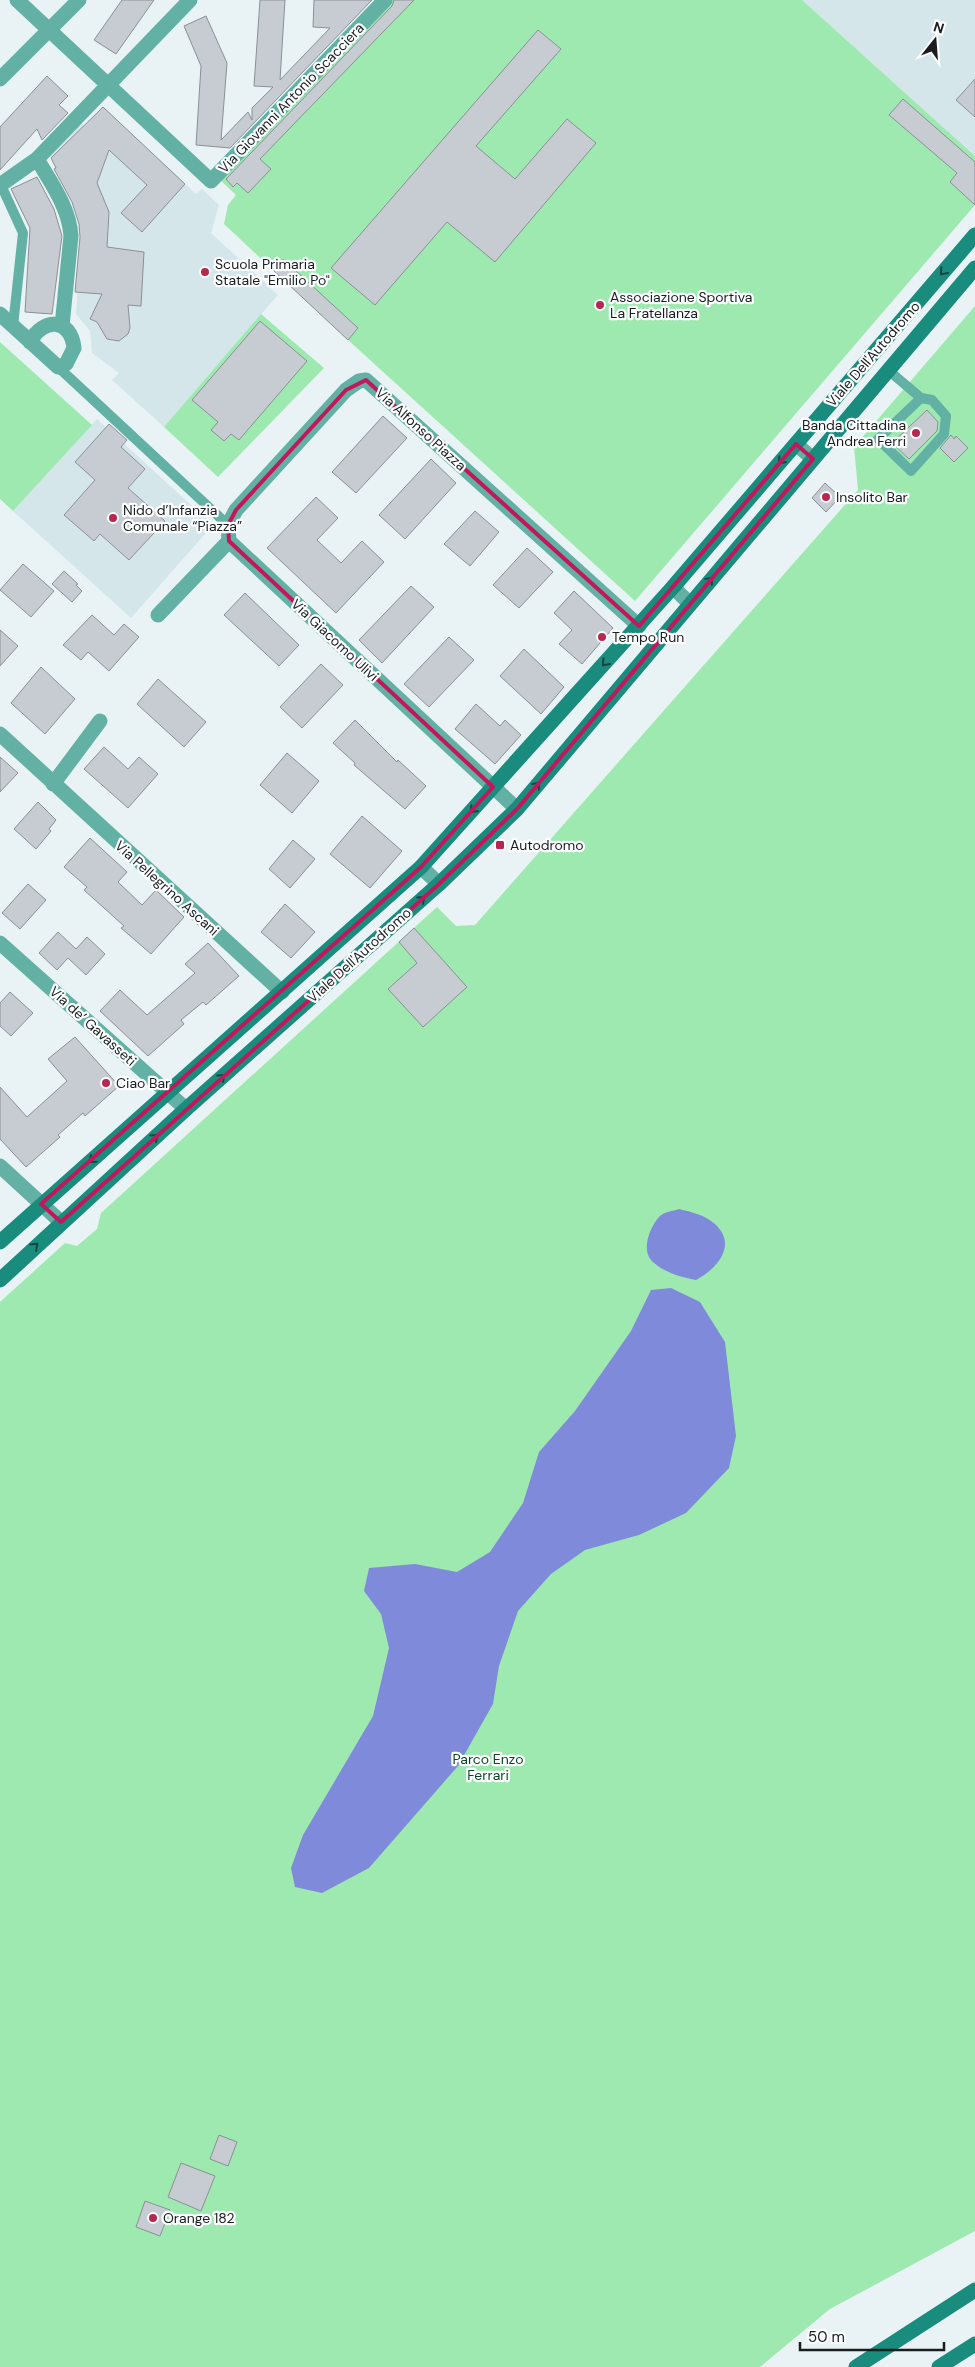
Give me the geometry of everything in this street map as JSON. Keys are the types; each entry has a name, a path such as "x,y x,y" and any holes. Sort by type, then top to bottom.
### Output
{"street":[{"name":"Via Giovanni Antonio Scacciera","path":"17,0 48,31 211,181 385,0"},
{"path":"0,79 79,0"},
{"path":"0,185 37,159 190,0"},
{"path":"37,159 63,204 70,222 71,236 62,326"},
{"name":"Viale Dell'Autodromo","path":"0,1242 41,1204 169,1094 421,867 639,626 975,235"},
{"name":"Viale Dell'Autodromo","path":"0,1280 186,1109 439,884 517,809 975,268"},
{"path":"0,314 13,326 30,342 58,368 66,364 74,348 69,332 62,326 53,324 43,326 35,332 30,342"},
{"name":"Via Alfonso Piazza","path":"228,525 236,510 346,390 359,381 366,380 639,626"},
{"path":"796,444 813,459"},
{"path":"158,615 229,541 228,525"},
{"name":"Via Giacomo Ulivi","path":"229,541 517,809"},
{"path":"673,587 690,604"},
{"path":"53,784 100,721"},
{"name":"Via Pellegrino Ascani","path":"0,734 282,992"},
{"path":"421,867 439,884"},
{"name":"Via de’ Gavasseti","path":"0,943 186,1109"},
{"path":"0,1166 61,1222"},
{"path":"856,2367 975,2290"},
{"path":"938,2367 975,2344"}],"lane":[{"path":"0,185 23,232 13,326"},
{"path":"58,368 228,525"},
{"path":"888,370 921,398 932,400 941,408 946,416 947,425 941,439 911,471 878,439 921,398"}],"highlighted area":[{"path":"366,380 377,388 639,626 796,444 813,459 517,809 439,884 61,1222 41,1204 421,867 493,787 229,541 228,525 236,510 346,390"}],"shaded area":[{"path":"802,0 975,0 975,156"},
{"name":"Scuola Primaria Statale \"Emilio Po\"","path":"103,107 196,194 202,189 219,205 211,233 278,295 164,427 112,380 119,373 92,353 90,331 76,314 82,221 50,156 78,121 85,126"},
{"name":"Nido d’Infanzia Comunale “Piazza”","path":"97,419 213,525 131,618 13,511"}],"green space":[{"name":"Associazione Sportiva La Fratellanza","path":"389,0 802,0 975,156 975,205 635,601 348,340 224,224 228,205 236,195 217,177"},
{"name":"Parco Enzo Ferrari","path":"975,306 975,2231 830,2309 760,2367 0,2367 0,1302 65,1243 77,1246 97,1229 101,1213 437,907 456,926 475,925 858,490 854,447"},
{"path":"261,314 324,368 218,477 164,427"},
{"path":"0,342 92,425 13,511 0,499"}],"water":[{"path":"679,1209 707,1218 722,1232 725,1240 725,1248 717,1263 711,1270 696,1280 668,1272 653,1262 647,1252 648,1239 656,1220 664,1214"},
{"path":"671,1288 700,1302 725,1342 736,1436 729,1468 686,1513 639,1535 585,1550 551,1574 518,1611 499,1666 493,1704 458,1766 369,1868 322,1893 295,1887 291,1868 303,1835 373,1716 389,1648 381,1614 364,1591 369,1568 415,1564 457,1572 490,1552 523,1503 539,1452 575,1411 631,1331 651,1290"}],"building":[{"path":"122,0 154,0 116,54 94,40"},
{"path":"260,0 285,0 280,80 330,28 313,27 314,0 372,0 230,148 196,145 201,66 184,26 206,16 227,63 221,140 248,112 252,120 252,108 273,87 254,86"},
{"path":"394,0 414,0 260,159 271,169 248,193 237,183 233,187 226,179 392,6"},
{"path":"538,30 561,49 476,146 515,179 567,119 596,143 495,262 447,222 375,305 331,268"},
{"path":"47,76 68,96 59,105 68,113 42,140 37,129 0,170 0,127"},
{"path":"975,79 975,117 956,100"},
{"path":"903,99 975,162 975,205 950,182 957,173 889,115"},
{"path":"103,107 185,184 142,232 121,213 147,185 109,150 97,183 109,212 107,247 144,252 141,306 128,305 130,328 128,334 119,341 107,339 97,322 90,319 102,294 75,292 80,237 79,224 72,202 54,169 56,168 51,158"},
{"path":"37,177 54,209 62,236 52,314 25,312 30,228 11,189"},
{"path":"283,259 358,328 348,340 273,270"},
{"path":"260,321 307,361 239,440 231,434 224,441 211,430 218,422 192,400"},
{"name":"Banda Cittadina Andrea Ferri","path":"927,410 938,422 937,431 909,459 892,443"},
{"path":"383,416 407,438 356,493 332,472"},
{"path":"109,424 127,440 121,447 145,469 128,488 165,521 129,560 100,534 94,541 64,515 95,480 75,462"},
{"path":"951,435 954,439 956,436 968,448 954,462 940,448"},
{"path":"431,459 456,483 405,539 379,515"},
{"name":"Insolito Bar","path":"825,483 840,497 826,512 812,498"},
{"path":"316,497 338,518 317,540 341,563 362,541 384,562 336,613 267,548"},
{"path":"475,511 499,532 470,566 444,544"},
{"path":"527,548 553,572 519,608 493,585"},
{"path":"23,564 54,591 31,617 0,590"},
{"path":"64,571 78,584 76,585 82,591 72,602 52,584"},
{"path":"411,586 434,607 382,663 359,640"},
{"path":"574,591 613,628 582,664 559,644 572,630 554,613"},
{"path":"245,593 299,645 279,666 224,615"},
{"path":"92,615 114,635 124,624 139,637 109,671 88,652 81,660 63,645"},
{"path":"0,630 18,646 0,666"},
{"path":"449,637 474,660 429,707 404,684"},
{"path":"524,649 564,687 541,714 500,676"},
{"path":"321,664 343,685 302,728 280,707"},
{"path":"41,667 75,699 45,734 11,703"},
{"path":"158,679 206,722 184,747 137,704"},
{"path":"476,704 500,726 505,720 521,735 495,764 455,729"},
{"path":"355,720 397,762 398,760 426,786 405,809 354,765 355,763 333,743"},
{"path":"104,747 128,769 139,757 158,774 128,808 84,769"},
{"path":"287,753 319,781 292,813 260,785"},
{"path":"0,757 18,773 0,792"},
{"path":"38,802 56,820 49,829 51,831 36,849 14,829"},
{"path":"362,816 402,851 370,888 330,854"},
{"path":"90,838 127,872 118,882 142,905 156,890 184,917 151,954 121,928 124,926 84,890 87,887 64,867"},
{"path":"293,840 315,859 290,888 269,869"},
{"path":"28,884 46,900 20,929 2,913"},
{"path":"285,904 315,932 291,958 261,932"},
{"path":"414,928 467,987 423,1027 388,989 417,963 399,942"},
{"path":"58,932 76,949 87,937 105,954 86,975 68,958 57,970 39,953"},
{"path":"208,943 239,976 206,1005 203,1002 181,1020 184,1024 148,1056 100,1011 120,990 147,1015 195,973 185,964"},
{"path":"10,992 33,1013 11,1036 0,1026 0,1003"},
{"path":"75,1037 119,1086 85,1116 83,1113 58,1135 60,1137 26,1167 0,1139 0,1087 27,1117 67,1081 48,1059"},
{"path":"219,2135 237,2142 228,2166 210,2159"},
{"path":"181,2163 215,2176 201,2211 168,2197"},
{"name":"Orange 182","path":"145,2201 170,2210 160,2236 136,2227"}],"place":[{"name":"Scuola Primaria Statale \"Emilio Po\"","path":"205,272"},
{"name":"Associazione Sportiva La Fratellanza","path":"600,305"},
{"name":"Banda Cittadina Andrea Ferri","path":"916,433"},
{"name":"Insolito Bar","path":"826,497"},
{"name":"Nido d’Infanzia Comunale “Piazza”","path":"113,518"},
{"name":"Tempo Run","path":"602,637"},
{"name":"Autodromo","path":"500,845"},
{"name":"Ciao Bar","path":"106,1083"},
{"name":"Orange 182","path":"153,2218"}]}
